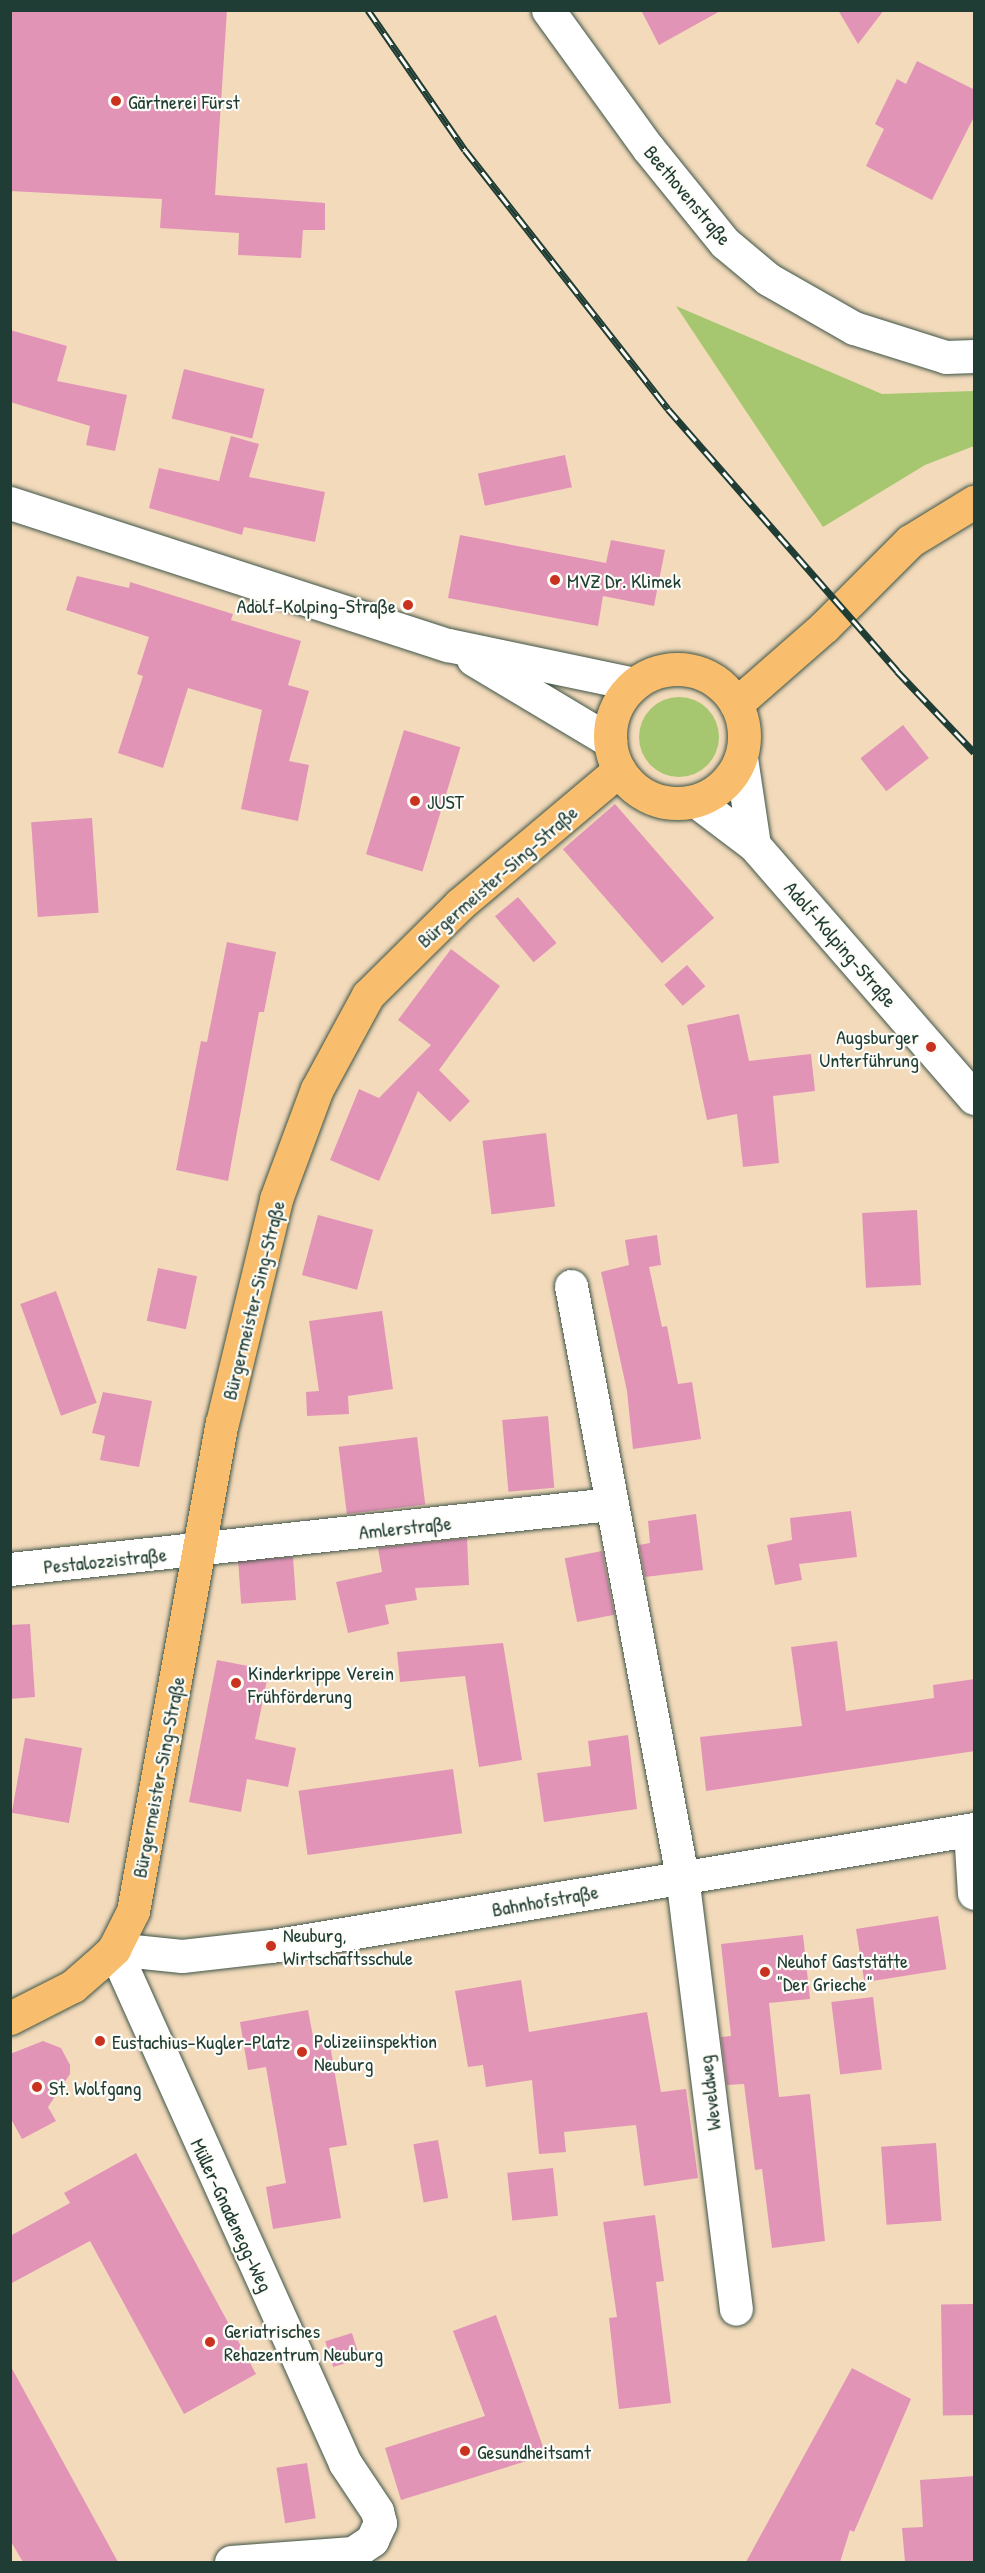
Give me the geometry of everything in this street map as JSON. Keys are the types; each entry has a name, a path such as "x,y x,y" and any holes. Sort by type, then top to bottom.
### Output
{"main road":[{"path":"727,693 824,627 910,542 975,502"},
{"path":"676,669 698,672 727,693 743,721 741,758 724,784 696,801 658,801 636,789 614,755 615,710 634,684 654,673 676,669"},
{"name":"Bürgermeister-Sing-Straße","path":"114,1949 133,1911 222,1423 276,1199 317,1089 368,995 614,755"},
{"path":"10,2018 73,1986 114,1949"}],"street":[{"name":"Beethovenstraße","path":"548,10 648,147 718,235 768,279 854,328 946,357 975,356"},
{"path":"10,503 448,645 634,684"},
{"path":"448,645 614,755"},
{"path":"741,758 754,845"},
{"name":"Adolf-Kolping-Straße","path":"696,801 754,845 975,1098"},
{"path":"571,1286 610,1504 682,1876"},
{"name":"Amlerstraße","path":"200,1550 610,1504"},
{"name":"Pestalozzistraße","path":"10,1569 200,1550"},
{"path":"972,1830 975,1893"},
{"name":"Bahnhofstraße","path":"114,1949 182,1956 271,1946 682,1876 972,1830"},
{"name":"Weveldweg","path":"682,1876 736,2309"},
{"name":"Müller-Gnadenegg-Weg","path":"114,1949 345,2463 377,2511 380,2523 372,2540 353,2553 231,2562"}],"green space":[{"path":"676,306 882,394 974,391 974,446 925,465 823,527"},
{"path":"679,697 694,700 707,709 716,722 719,737 716,752 707,765 694,774 679,777 664,774 651,765 642,752 639,737 642,722 651,709 664,700"}],"building":[{"name":"Gärtnerei Fürst","path":"10,10 227,10 215,195 325,203 325,230 303,230 301,258 238,255 239,233 160,228 162,199 10,191"},
{"path":"641,10 722,10 659,45"},
{"path":"838,10 884,10 858,44"},
{"path":"917,61 975,90 975,115 932,200 866,166 884,129 875,124 897,79 906,84"},
{"path":"10,330 67,346 57,381 127,395 115,451 86,445 90,426 10,402"},
{"path":"184,369 265,389 252,439 172,418"},
{"path":"231,436 259,444 249,477 325,492 315,542 244,527 242,535 149,508 159,468 219,481"},
{"path":"565,455 572,487 485,506 478,474"},
{"name":"MVZ Dr. Klimek","path":"460,535 606,563 611,540 665,550 654,606 603,596 598,626 448,598"},
{"path":"77,576 129,588 130,582 233,614 231,620 301,641 288,685 309,691 289,761 309,765 298,821 241,809 262,710 188,688 163,768 118,753 143,676 137,674 149,637 66,610"},
{"path":"903,725 929,758 886,791 860,758"},
{"name":"JUST","path":"404,730 460,747 422,872 366,854"},
{"path":"615,804 714,918 662,963 563,849"},
{"path":"92,818 99,913 38,917 31,822"},
{"path":"518,897 557,943 534,962 495,916"},
{"path":"227,942 276,952 264,1012 259,1012 228,1181 176,1170 201,1041 207,1042"},
{"path":"451,949 500,986 439,1070 470,1101 450,1122 418,1091 379,1181 330,1160 359,1089 379,1098 431,1045 398,1020"},
{"path":"687,965 705,986 683,1006 664,985"},
{"path":"739,1014 749,1061 811,1054 815,1091 773,1096 779,1163 743,1167 737,1114 707,1120 687,1025"},
{"path":"546,1133 555,1206 491,1214 482,1141"},
{"path":"917,1210 921,1285 866,1288 862,1213"},
{"path":"318,1215 373,1230 357,1290 302,1275"},
{"path":"657,1235 661,1265 649,1267 662,1327 667,1326 678,1384 692,1382 701,1439 633,1449 627,1391 601,1272 629,1265 625,1240"},
{"path":"158,1268 197,1276 186,1329 147,1321"},
{"path":"56,1291 97,1403 61,1416 20,1304"},
{"path":"382,1311 393,1389 348,1396 349,1414 307,1416 306,1392 319,1391 309,1321"},
{"path":"103,1392 152,1401 139,1467 100,1460 105,1436 92,1433"},
{"path":"548,1416 554,1488 508,1492 502,1420"},
{"path":"417,1437 425,1504 347,1514 339,1447"},
{"path":"851,1511 857,1557 799,1564 802,1580 775,1585 767,1545 792,1540 790,1518"},
{"path":"696,1514 703,1570 645,1577 639,1545 650,1543 648,1521"},
{"path":"467,1538 469,1585 415,1588 417,1600 385,1605 389,1624 348,1633 336,1582 382,1572 378,1548"},
{"path":"602,1551 614,1615 577,1622 565,1558"},
{"path":"293,1557 296,1600 241,1604 238,1561"},
{"path":"30,1624 35,1697 10,1699 10,1625"},
{"path":"837,1641 846,1711 934,1698 933,1685 975,1679 975,1751 706,1791 700,1737 802,1726 791,1647"},
{"path":"503,1643 522,1760 479,1767 465,1676 400,1682 397,1652"},
{"path":"217,1660 269,1670 255,1739 296,1748 288,1787 247,1779 241,1812 189,1802"},
{"path":"628,1735 637,1809 544,1822 537,1773 591,1766 588,1741"},
{"path":"25,1738 82,1748 69,1823 12,1813"},
{"path":"453,1769 462,1833 308,1855 299,1791"},
{"path":"938,1916 946,1969 864,1982 856,1929"},
{"path":"803,1935 810,1999 769,2003 779,2097 810,2094 825,2241 772,2248 762,2169 755,2170 744,2084 727,2085 721,2037 731,2036 721,1944"},
{"path":"521,1980 529,2032 647,2012 661,2092 686,2089 698,2178 644,2186 636,2125 564,2132 566,2152 539,2154 532,2080 486,2087 483,2065 468,2067 455,1991"},
{"path":"873,1997 882,2069 840,2075 831,2002"},
{"path":"308,2010 314,2042 329,2039 347,2145 329,2148 341,2218 273,2229 266,2187 286,2183 266,2067 248,2070 240,2022"},
{"name":"St. Wolfgang","path":"43,2041 61,2048 70,2065 70,2074 48,2107 56,2121 22,2139 10,2117 10,2054"},
{"path":"438,2140 448,2198 424,2202 413,2144"},
{"path":"936,2143 941,2221 887,2225 881,2147"},
{"path":"136,2153 256,2374 184,2414 90,2241 10,2284 10,2236 70,2203 64,2193"},
{"path":"553,2168 558,2216 512,2221 507,2173"},
{"path":"655,2215 664,2281 656,2282 671,2403 619,2409 609,2318 617,2317 603,2222"},
{"path":"973,2304 974,2415 943,2416 941,2305"},
{"name":"Gesundheitsamt","path":"496,2315 546,2455 401,2500 385,2448 485,2416 453,2331"},
{"path":"352,2333 360,2359 333,2367 325,2341"},
{"path":"10,2365 118,2562 23,2562 10,2540"},
{"path":"852,2368 911,2399 854,2532 850,2530 840,2562 746,2562"},
{"path":"307,2463 316,2518 285,2523 276,2468"},
{"path":"975,2476 975,2562 905,2562 902,2528 923,2527 920,2480"}],"railway":[{"path":"368,10 465,150 668,409 897,671 974,752"}],"place":[{"name":"Gärtnerei Fürst","path":"116,101"},
{"name":"MVZ Dr. Klimek","path":"555,580"},
{"name":"Adolf-Kolping-Straße","path":"408,605"},
{"name":"JUST","path":"415,801"},
{"name":"Augsburger Unterführung","path":"931,1047"},
{"name":"Kinderkrippe Verein Frühförderung","path":"236,1683"},
{"name":"Neuburg, Wirtschaftsschule","path":"271,1946"},
{"name":"Neuhof Gaststätte \"Der Grieche\"","path":"765,1972"},
{"name":"Eustachius-Kugler-Platz","path":"100,2041"},
{"name":"Polizeiinspektion Neuburg","path":"302,2052"},
{"name":"St. Wolfgang","path":"37,2087"},
{"name":"Geriatrisches Rehazentrum Neuburg","path":"210,2342"},
{"name":"Gesundheitsamt","path":"465,2451"}]}
